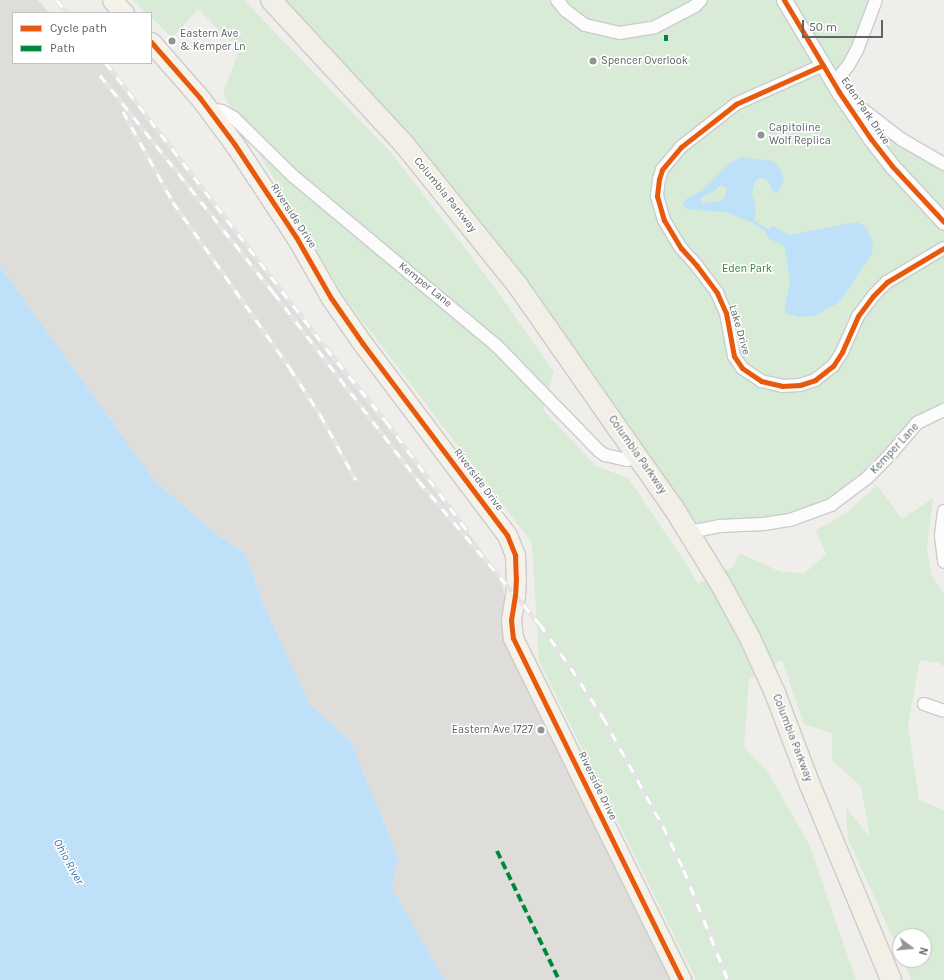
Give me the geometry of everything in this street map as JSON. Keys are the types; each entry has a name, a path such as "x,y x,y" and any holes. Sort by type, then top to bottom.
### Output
{"highway":[{"name":"Columbia Parkway","path":"271,0 404,144 518,286 689,532 750,638 774,691 810,785 891,980"}],"main road":[{"path":"112,0 123,12"},
{"name":"Riverside Drive","path":"152,43 208,109 235,145 296,237 331,298 363,344 507,535 514,555 516,578 516,594 510,620 513,638 681,980"}],"street":[{"path":"557,0 565,10 585,26 619,32 655,27 695,6 701,0"},
{"name":"Eden Park Drive","path":"784,0 837,88 892,166 944,222"},
{"path":"876,0 857,50 837,88 901,139 944,164"},
{"name":"Lake Drive","path":"823,65 736,104 681,147 662,170 659,179 657,196 664,220 681,248 697,266 717,293 726,313 734,356 742,368 761,381 782,386 800,386 815,380 833,366 842,352 858,316 873,296 887,282 944,248"},
{"name":"Kemper Lane","path":"208,109 222,111 234,118 293,176 496,345 599,451 605,455 626,460 639,458"},
{"name":"Kemper Lane","path":"689,532 720,526 764,524 790,520 831,505 867,478 888,457 917,423 944,410"},
{"path":"944,511 941,536 944,562"},
{"path":"924,704 944,711"}],"shaded area":[{"path":"0,0 38,0 48,12 12,12 12,64 107,64 326,348 386,421 500,576 511,620 681,980 445,980 392,888 398,857 351,742 309,703 264,605 245,554 211,530 155,481 0,266"}],"green space":[{"path":"133,0 244,0 393,155 493,285 554,372 543,410 596,466 628,478 687,565 698,584 733,567 739,553 781,572 805,573 826,554 816,530 845,514 877,485 902,519 933,498 927,547 931,574 944,594 944,667 939,663 920,660 908,725 919,800 944,810 944,980 911,980 906,968 932,968 932,928 892,928 892,936 848,839 846,808 870,837 861,786 832,761 832,733 804,724 782,659 749,679 744,747 769,774 809,844 856,980 696,980 539,661 532,543 345,298 223,94 239,50 198,9 172,38 152,18 152,12 145,12"},
{"name":"Eden Park","path":"271,0 876,0 834,85 944,164 944,410 932,414 894,450 811,513 689,532 518,286"}],"water":[{"path":"742,157 773,161 780,169 784,180 777,193 773,192 766,179 760,178 755,181 752,193 756,209 754,222 750,222 726,212 693,210 686,208 683,205 684,201 690,196 702,191 730,163","holes":["721,185 727,188 725,197 720,201 702,203 701,198 713,192"]},
{"path":"856,222 863,225 868,230 872,241 872,253 838,303 815,316 798,317 785,313 785,304 790,282 785,249 781,244 769,239 766,234 767,230 773,226 789,235"},
{"name":"Ohio River","path":"0,266 155,481 211,530 245,554 264,605 309,703 351,742 398,857 392,888 445,980 0,980"}],"waterway":[{"path":"754,222 767,230"}],"railway":[{"path":"57,0 66,12"},
{"path":"107,64 326,348 386,421 468,532"},
{"path":"100,75 274,293 419,481 540,624 571,668 603,717 663,826 684,870 728,980"},
{"path":"123,111 173,202 290,368 320,414 356,480"}],"marked path":[{"path":"666,35 666,41"},
{"path":"497,851 559,980"}],"cycle path":[{"path":"784,0 839,92 871,139 892,166 944,222"},
{"path":"152,43 200,98 235,145 296,237 331,298 363,344 507,535 515,555 515,595 511,620 513,638 681,980"},
{"path":"823,65 736,104 681,147 662,170 659,179 657,196 664,220 681,248 697,266 717,293 726,313 734,356 742,368 761,381 782,386 800,385 815,380 833,366 842,352 858,316 873,296 887,282 944,248"}],"place":[{"name":"Eastern Ave & Kemper Ln","path":"172,41"},
{"name":"Spencer Overlook","path":"593,61"},
{"name":"Capitoline Wolf Replica","path":"761,135"},
{"name":"Eastern Ave 1727","path":"541,730"}]}
